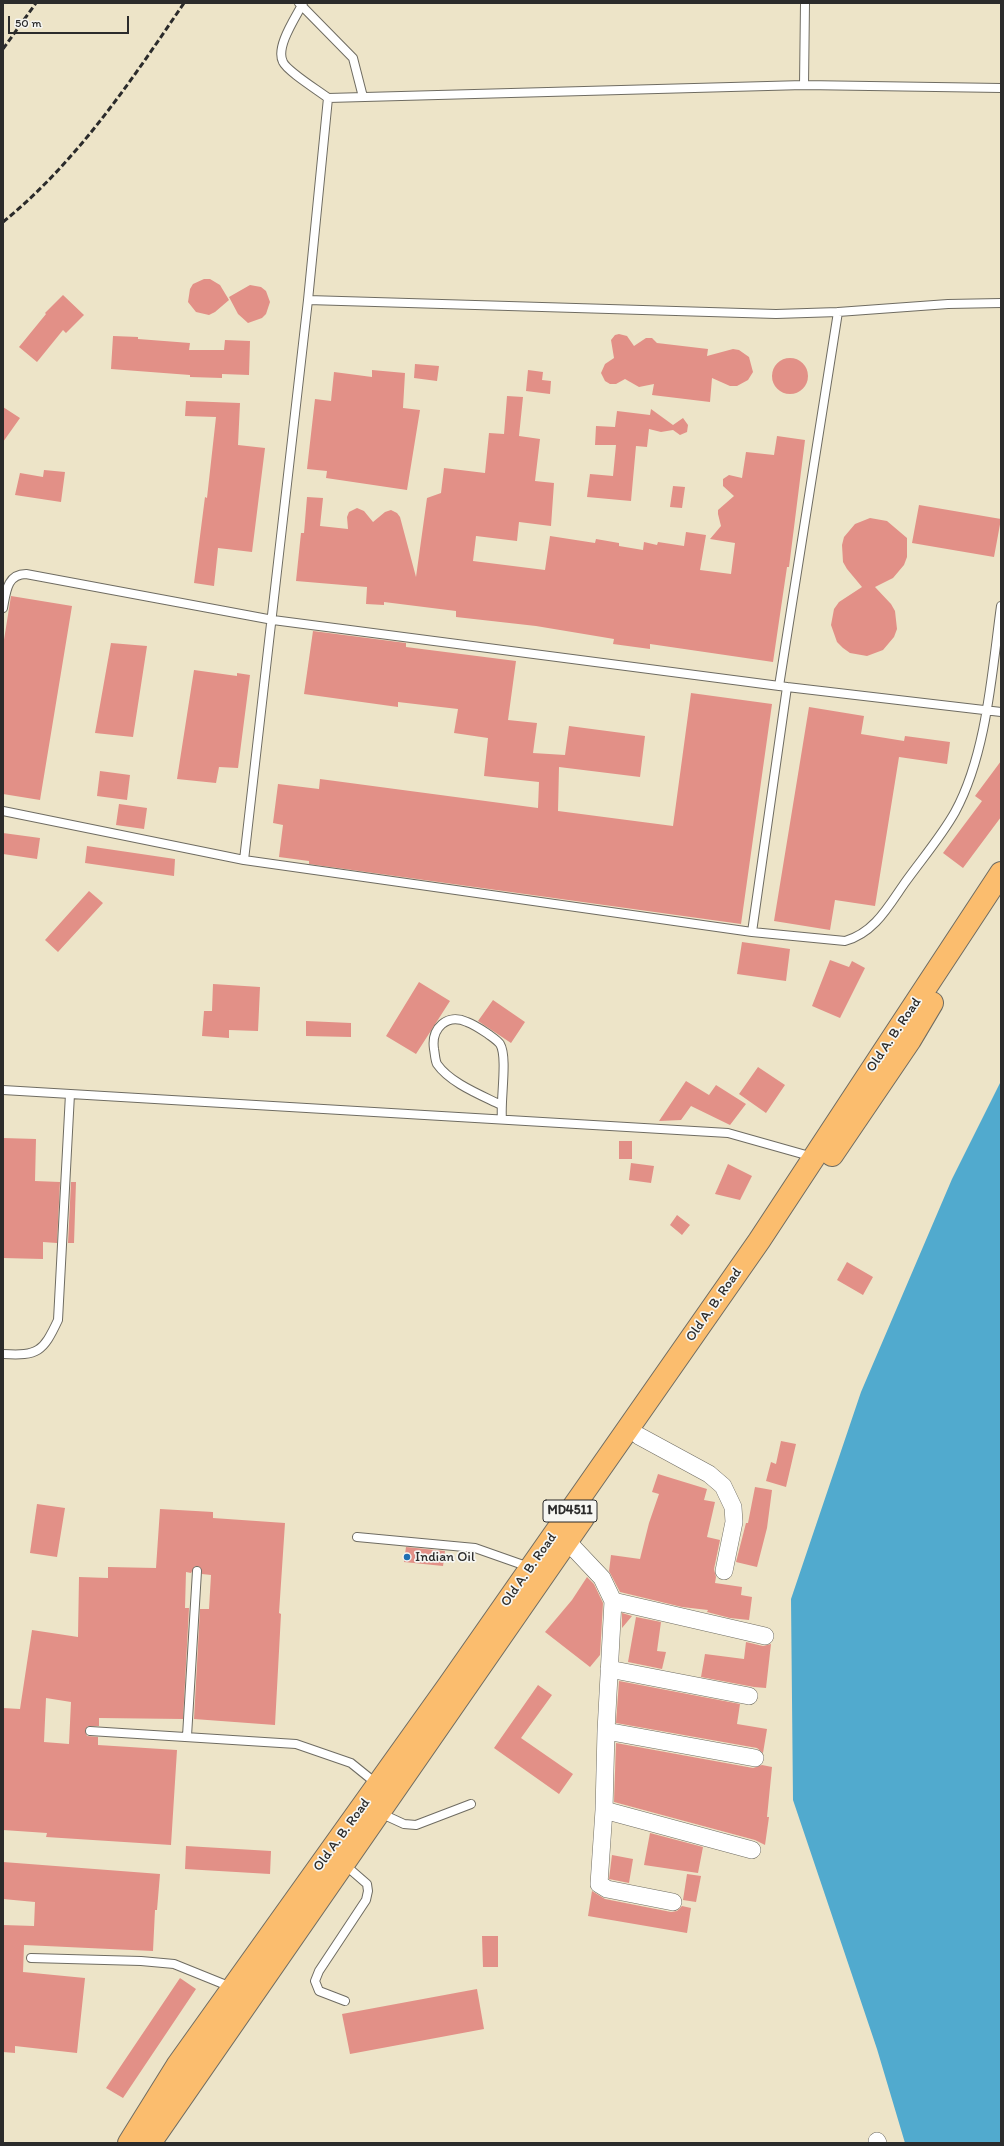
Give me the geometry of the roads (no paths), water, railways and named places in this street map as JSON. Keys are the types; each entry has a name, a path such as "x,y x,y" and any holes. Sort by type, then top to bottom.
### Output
{"main road":[{"name":"Old A. B. Road","path":"129,2143 177,2066 378,1784 816,1158 1001,873"},
{"name":"Old A. B. Road","path":"150,2143 568,1542 639,1436 865,1108 910,1040 975,931 1001,892"}],"street":[{"path":"639,1436 709,1474 723,1486 733,1507 734,1522 724,1571"},
{"path":"568,1542 602,1578 613,1601 606,1731 604,1810 599,1884 607,1888 673,1902"},
{"path":"613,1601 765,1636"},
{"path":"609,1669 749,1696"},
{"path":"606,1731 755,1758"},
{"path":"604,1810 752,1850"}],"lane":[{"path":"804,85 805,3"},
{"path":"363,97 353,58 327,34 302,4 285,36 280,51 283,63 328,98 804,85 1001,88"},
{"path":"244,860 273,620 308,300 328,98"},
{"path":"308,300 776,314 838,312 948,304 1001,303"},
{"path":"752,932 783,686 838,312"},
{"path":"3,608 10,579 18,574 26,574 273,620 783,686 1001,712"},
{"path":"3,811 244,860 752,932 845,941 858,937 878,922 955,812 969,780 987,711 1001,606"},
{"path":"501,1105 462,1085 436,1063 434,1044 436,1032 441,1023 450,1020 466,1021 479,1028 500,1044 504,1054 501,1105 502,1119"},
{"path":"3,1090 728,1133 816,1158"},
{"path":"3,1354 26,1356 40,1349 49,1338 58,1320 70,1094"},
{"path":"357,1537 476,1548 530,1568"},
{"path":"187,1736 198,1571"},
{"path":"90,1731 296,1744 351,1763 378,1784"},
{"path":"379,1812 404,1824 416,1825 471,1804"},
{"path":"343,1864 367,1884 368,1891 366,1900 319,1971 315,1981 319,1991 345,2001"},
{"path":"31,1958 141,1961 174,1964 233,1988"}],"water":[{"path":"1001,1081 1001,2143 905,2143 877,2049 793,1800 791,1599 861,1392 952,1179"}],"railway":[{"path":"3,49 36,3"},
{"path":"3,222 30,199 79,147 123,91 184,3"}],"place":[{"name":"Indian Oil","path":"407,1557"}]}
